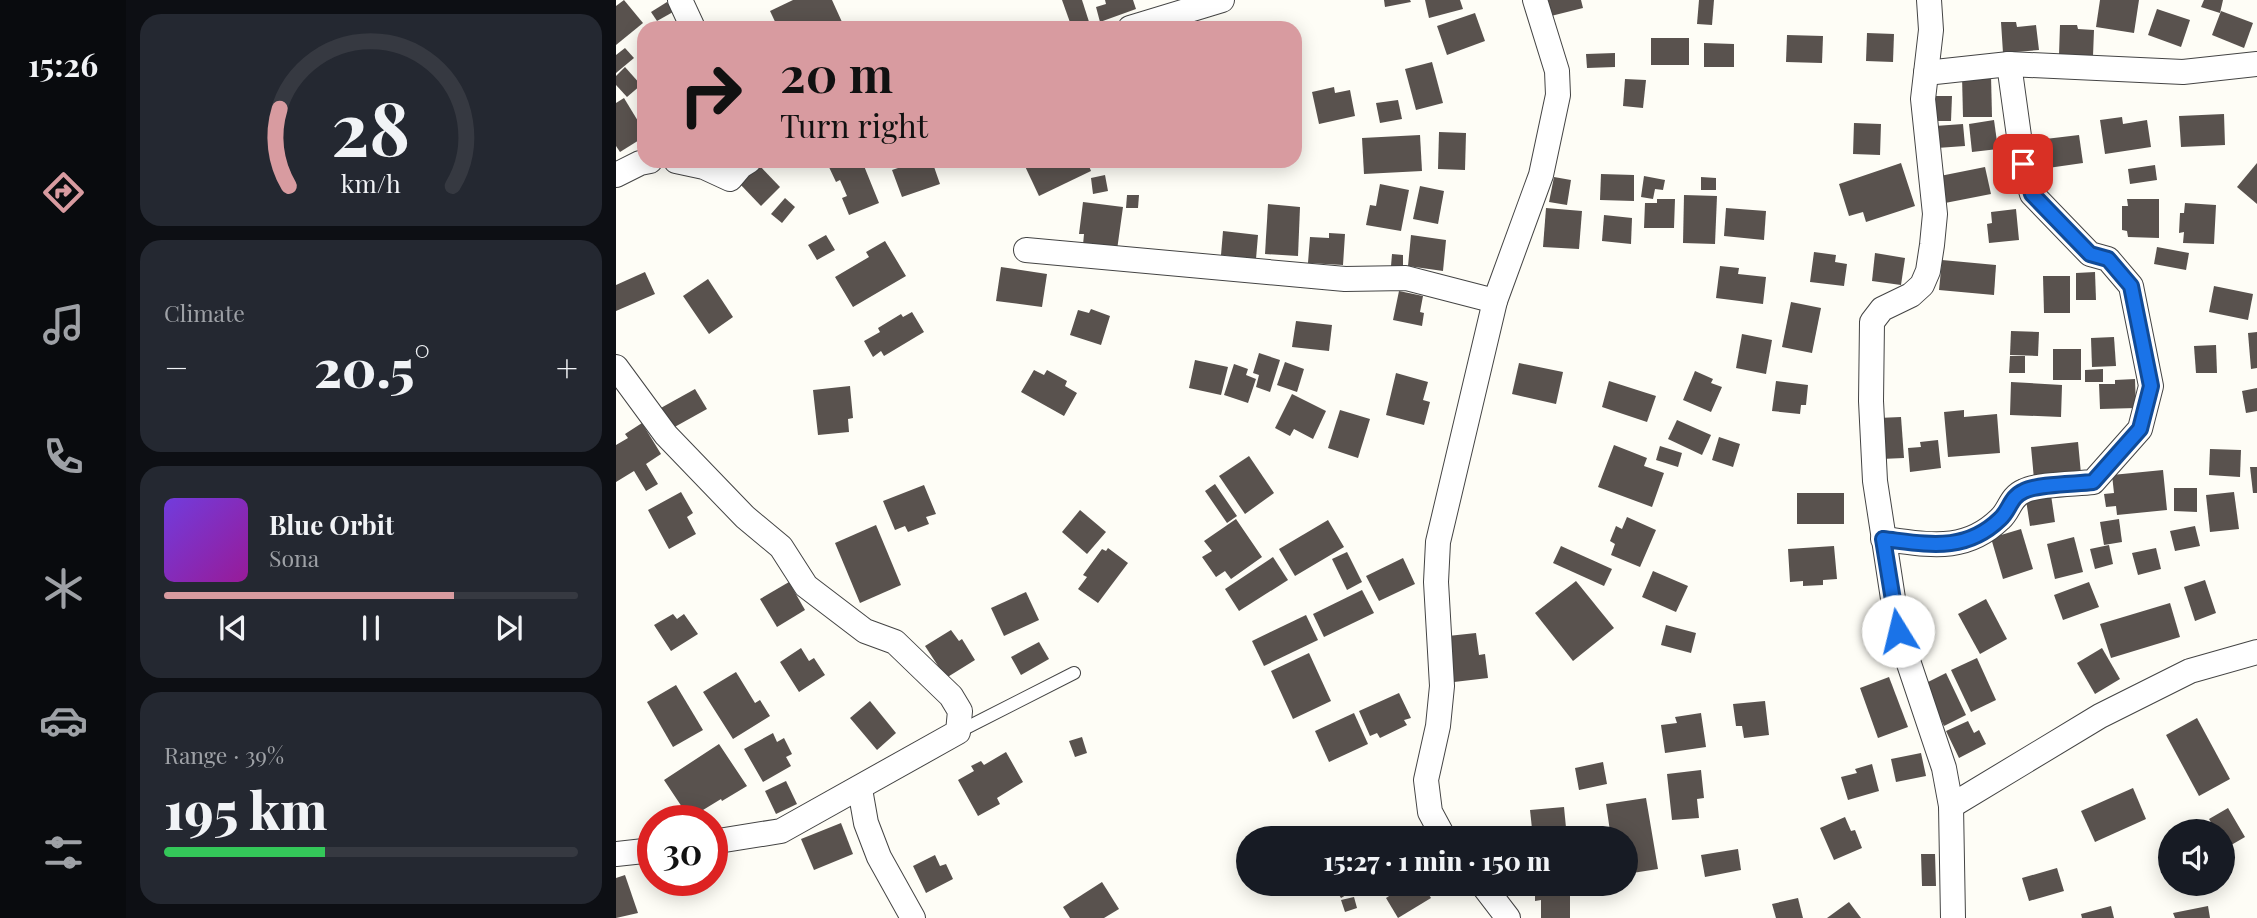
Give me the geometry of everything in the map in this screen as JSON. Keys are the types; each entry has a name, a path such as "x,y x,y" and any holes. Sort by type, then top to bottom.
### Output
{"street":[{"path":"680,0 690,21"},
{"path":"1153,21 1222,0"},
{"path":"1438,826 1430,812 1426,780 1438,726 1442,686 1436,582 1438,542 1495,301 1541,175 1558,95 1558,71 1535,0"},
{"path":"1929,0 1931,30 1923,99 1935,214 1928,271 1922,285 1911,295 1882,309 1872,321 1871,401 1875,481 1898,631 1937,743 1951,806 1953,918"},
{"path":"1926,73 2009,64 2183,72 2257,64"},
{"path":"1883,539 1945,545 1976,537 2002,518 2012,499 2025,490 2093,482 2140,429 2143,418 2151,386 2131,286 2108,259 2090,254 2032,194 2023,164 2009,64"},
{"path":"616,175 637,164"},
{"path":"706,168 730,179 739,168"},
{"path":"1026,250 1345,279 1406,278 1495,301"},
{"path":"616,367 666,435 745,517 781,547 806,586 865,631 895,642 951,696 961,711 958,732 860,789 782,831 728,839"},
{"path":"1951,806 2100,716 2190,671 2257,652"},
{"path":"860,789 866,823 879,857 913,918"},
{"path":"616,854 637,852"},
{"path":"1491,896 1508,918"}],"lane":[{"path":"958,732 1074,673"}],"building":[{"path":"624,0 641,21 637,21 637,28 616,45 616,6"},
{"path":"793,0 832,0 842,21 775,21 770,11"},
{"path":"1062,0 1082,0 1089,21 1070,21"},
{"path":"1105,0 1133,0 1136,9 1100,21 1096,7 1106,4"},
{"path":"1384,0 1410,0 1411,2 1385,7"},
{"path":"1425,0 1460,0 1463,9 1429,18"},
{"path":"1543,0 1581,0 1583,8 1547,17"},
{"path":"1699,0 1714,0 1712,25 1697,24"},
{"path":"2100,0 2139,0 2134,33 2096,27"},
{"path":"2204,0 2223,0 2220,13 2201,7"},
{"path":"667,2 673,12 657,21 651,12"},
{"path":"2157,9 2190,20 2181,47 2148,35"},
{"path":"2221,11 2253,23 2244,48 2212,35"},
{"path":"1475,13 1485,41 1447,55 1437,26"},
{"path":"2001,22 2016,22 2017,27 2036,25 2039,50 2003,53"},
{"path":"2060,25 2077,25 2078,29 2094,30 2093,56 2059,55"},
{"path":"1867,33 1894,34 1893,62 1866,61"},
{"path":"1787,35 1823,36 1822,63 1786,62"},
{"path":"1651,38 1689,38 1689,65 1651,65"},
{"path":"1704,43 1734,44 1734,67 1704,67"},
{"path":"625,48 634,58 616,73 616,55"},
{"path":"1615,53 1615,67 1587,68 1586,54"},
{"path":"1432,62 1443,103 1416,110 1405,69"},
{"path":"625,67 637,80 637,88 627,97 616,85 616,76"},
{"path":"1991,75 1992,117 1963,117 1962,76"},
{"path":"1625,79 1646,80 1643,108 1623,106"},
{"path":"1334,87 1335,93 1350,90 1355,116 1319,124 1312,92"},
{"path":"1931,96 1952,96 1951,121 1930,121"},
{"path":"624,98 637,119 637,141 620,152 616,146 616,103"},
{"path":"1398,100 1402,119 1380,123 1376,103"},
{"path":"2224,114 2225,145 2181,147 2179,116"},
{"path":"2122,117 2123,124 2147,120 2151,147 2105,154 2100,120"},
{"path":"1994,120 1998,149 1972,152 1969,124"},
{"path":"1854,123 1881,124 1880,155 1853,154"},
{"path":"1963,124 1965,146 1937,148 1935,126"},
{"path":"1439,132 1466,133 1465,170 1438,169"},
{"path":"1420,135 1422,171 1364,174 1362,138"},
{"path":"2079,135 2083,163 2041,169 2037,140"},
{"path":"1901,163 1915,206 1866,222 1863,212 1849,216 1839,184"},
{"path":"2257,163 2257,204 2237,187"},
{"path":"2155,165 2157,180 2130,184 2128,169"},
{"path":"1985,167 1991,194 1945,203 1940,176"},
{"path":"754,168 762,168 780,187 761,206 739,183"},
{"path":"829,168 865,168 879,203 849,215 842,198 847,196 840,180 836,182"},
{"path":"934,168 940,184 902,197 892,170"},
{"path":"1026,168 1090,168 1091,171 1039,196"},
{"path":"1601,174 1634,175 1634,201 1600,200"},
{"path":"1105,175 1108,191 1093,194 1091,178"},
{"path":"1644,176 1665,180 1663,190 1655,189 1653,199 1641,197"},
{"path":"1554,177 1571,180 1567,205 1549,202"},
{"path":"1701,177 1716,178 1716,190 1701,190"},
{"path":"1380,184 1409,190 1401,231 1366,225 1370,205 1376,206"},
{"path":"1420,186 1444,191 1438,224 1413,219"},
{"path":"1127,195 1139,195 1138,208 1126,208"},
{"path":"1684,195 1717,196 1715,244 1683,243"},
{"path":"785,198 795,207 782,223 771,214"},
{"path":"1657,199 1675,199 1674,228 1644,228 1645,203 1657,203"},
{"path":"2127,199 2159,199 2159,238 2128,237 2127,231 2122,230 2122,206 2128,206"},
{"path":"1083,202 1123,207 1117,250 1083,245 1084,234 1079,234"},
{"path":"2185,203 2216,205 2214,244 2183,243 2184,232 2179,233 2180,213 2184,213"},
{"path":"1268,204 1300,207 1298,256 1265,254"},
{"path":"1546,208 1582,211 1579,249 1543,247"},
{"path":"1726,208 1766,211 1764,240 1724,236"},
{"path":"2016,209 2019,240 1989,243 1987,224 1992,223 1991,212"},
{"path":"1604,215 1632,218 1631,244 1602,241"},
{"path":"1223,231 1258,235 1256,259 1221,255"},
{"path":"1329,233 1345,234 1343,265 1308,263 1310,237 1329,238"},
{"path":"826,235 835,250 817,260 808,245"},
{"path":"1411,235 1446,240 1443,271 1408,266"},
{"path":"885,241 906,276 853,307 835,277 869,257 866,252"},
{"path":"2157,247 2189,253 2186,270 2154,264"},
{"path":"1814,252 1836,255 1835,262 1847,264 1844,286 1810,282"},
{"path":"1875,253 1905,258 1901,285 1872,281"},
{"path":"1392,254 1403,255 1403,266 1391,266"},
{"path":"1942,260 1996,265 1994,295 1939,290"},
{"path":"1720,266 1739,268 1738,274 1766,277 1763,304 1716,298"},
{"path":"1001,267 1047,274 1042,307 996,301"},
{"path":"645,272 655,294 616,311 616,285"},
{"path":"2095,272 2096,300 2076,300 2076,273"},
{"path":"2043,276 2070,276 2070,313 2044,313"},
{"path":"708,279 733,317 709,334 683,296"},
{"path":"2214,286 2253,294 2248,320 2209,312"},
{"path":"1399,291 1423,296 1420,312 1424,313 1422,326 1393,320"},
{"path":"1791,302 1821,308 1812,353 1782,347"},
{"path":"1091,309 1110,316 1101,345 1070,335 1078,310 1089,313"},
{"path":"912,312 924,332 884,356 881,351 873,357 864,341 880,332 878,328 901,314 903,317"},
{"path":"1296,321 1332,325 1329,351 1292,347"},
{"path":"2011,331 2039,332 2038,356 2010,355"},
{"path":"2257,332 2257,368 2251,369 2248,333"},
{"path":"1742,334 1772,340 1766,374 1736,368"},
{"path":"2114,337 2116,366 2092,367 2091,338"},
{"path":"2216,345 2217,373 2196,373 2194,346"},
{"path":"2053,349 2081,349 2081,380 2053,380"},
{"path":"1259,353 1280,360 1270,392 1256,387 1259,375 1253,373"},
{"path":"2010,356 2025,356 2025,373 2009,373"},
{"path":"1195,360 1228,367 1221,395 1189,388"},
{"path":"1285,362 1304,369 1297,392 1277,385"},
{"path":"1519,363 1563,372 1556,404 1512,394"},
{"path":"1234,364 1248,369 1246,375 1256,379 1248,403 1224,395"},
{"path":"2103,369 2103,382 2085,382 2085,370"},
{"path":"1034,370 1044,375 1047,370 1067,381 1065,386 1077,393 1064,416 1021,392"},
{"path":"1695,371 1713,379 1711,383 1722,387 1711,412 1683,400"},
{"path":"1396,373 1428,382 1423,400 1430,402 1424,425 1386,415"},
{"path":"2135,379 2136,408 2100,409 2099,384 2115,384 2115,380"},
{"path":"1609,381 1656,396 1647,422 1602,407"},
{"path":"1776,381 1808,385 1806,405 1801,405 1800,414 1772,411"},
{"path":"2011,382 2062,385 2061,417 2010,415"},
{"path":"850,386 853,418 848,419 849,432 818,435 813,390"},
{"path":"2257,388 2257,411 2246,413 2242,391"},
{"path":"695,389 707,409 671,429 659,409"},
{"path":"1292,394 1326,411 1313,439 1294,429 1290,436 1275,428"},
{"path":"1340,410 1370,419 1358,458 1328,448"},
{"path":"1964,410 1964,417 1997,414 2000,453 1948,457 1944,412"},
{"path":"1901,417 1904,458 1881,459 1878,418"},
{"path":"1677,420 1711,435 1702,455 1668,439"},
{"path":"642,423 661,454 646,464 658,484 646,491 634,471 616,482 616,445 628,438 625,434"},
{"path":"1719,437 1740,444 1733,467 1712,460"},
{"path":"1938,440 1941,468 1910,472 1908,448 1921,447 1920,442"},
{"path":"2078,442 2081,474 2034,479 2031,447"},
{"path":"1614,445 1647,458 1644,466 1664,473 1652,507 1598,487"},
{"path":"1660,446 1682,453 1678,467 1656,460"},
{"path":"2210,449 2241,450 2240,477 2209,475"},
{"path":"1249,456 1274,493 1245,514 1219,476"},
{"path":"2250,467 2257,467 2257,493 2253,493"},
{"path":"2163,470 2167,510 2117,515 2116,506 2106,507 2104,494 2114,493 2112,475"},
{"path":"1215,484 1237,516 1227,523 1205,491"},
{"path":"924,485 936,514 926,517 929,524 908,532 905,526 895,530 883,501"},
{"path":"2174,488 2197,488 2197,512 2174,511"},
{"path":"681,492 693,513 687,517 696,534 669,549 648,510"},
{"path":"2234,492 2239,529 2210,532 2206,495"},
{"path":"1797,493 1844,493 1844,524 1797,524"},
{"path":"2051,495 2055,522 2030,526 2026,500"},
{"path":"1080,510 1106,532 1087,554 1062,532"},
{"path":"1627,517 1656,530 1640,567 1611,555 1615,544 1610,541 1616,526 1622,529"},
{"path":"1236,519 1262,557 1231,579 1225,571 1216,577 1202,557 1212,551 1204,541"},
{"path":"2119,519 2122,542 2104,545 2100,522"},
{"path":"1328,520 1344,547 1295,576 1279,549"},
{"path":"876,525 901,585 860,603 835,543"},
{"path":"2195,526 2200,546 2175,551 2170,531"},
{"path":"2021,529 2033,569 2003,579 1991,538"},
{"path":"2074,537 2083,572 2055,579 2047,544"},
{"path":"2109,545 2113,564 2095,569 2090,549"},
{"path":"1561,546 1612,569 1604,586 1553,563"},
{"path":"1834,546 1837,579 1823,580 1823,585 1803,586 1803,581 1790,582 1788,549"},
{"path":"1108,548 1128,563 1098,603 1078,589 1087,577 1083,575 1102,549 1106,551"},
{"path":"2156,548 2161,569 2138,575 2132,553"},
{"path":"1347,552 1362,582 1347,590 1332,559"},
{"path":"1273,557 1288,580 1239,611 1225,589"},
{"path":"1403,558 1415,584 1379,601 1366,576"},
{"path":"1653,571 1688,586 1676,612 1642,597"},
{"path":"2205,580 2216,613 2195,621 2184,587"},
{"path":"1576,581 1614,628 1573,661 1535,613"},
{"path":"789,582 805,610 777,627 760,599"},
{"path":"2089,582 2099,607 2063,620 2054,595"},
{"path":"1362,590 1374,613 1324,637 1313,614"},
{"path":"1026,592 1039,620 1004,636 991,608"},
{"path":"1986,599 2007,639 1980,654 1958,614"},
{"path":"2170,603 2180,637 2111,658 2100,624"},
{"path":"673,614 677,619 684,614 698,634 671,651 654,625"},
{"path":"1306,615 1318,640 1264,666 1252,641"},
{"path":"1666,625 1696,633 1691,653 1661,645"},
{"path":"951,630 959,641 962,639 975,660 946,678 925,646"},
{"path":"1476,633 1479,655 1485,654 1488,678 1454,682 1448,636"},
{"path":"1039,642 1049,659 1021,675 1011,657"},
{"path":"801,648 809,661 814,658 825,675 799,692 780,662"},
{"path":"2102,648 2120,679 2095,694 2077,663"},
{"path":"1309,653 1331,701 1293,719 1271,671"},
{"path":"1977,658 1996,700 1971,712 1951,670"},
{"path":"736,672 755,703 760,700 770,716 733,739 703,692"},
{"path":"1946,673 1966,715 1944,726 1924,684"},
{"path":"1889,677 1908,727 1878,738 1860,688"},
{"path":"676,685 703,730 673,747 647,702"},
{"path":"1399,693 1411,718 1404,720 1407,725 1380,738 1377,733 1370,736 1359,711"},
{"path":"870,701 896,733 877,750 850,718"},
{"path":"1765,701 1769,735 1744,738 1742,726 1736,726 1733,704"},
{"path":"1354,713 1368,744 1329,762 1315,731"},
{"path":"1701,713 1706,747 1665,753 1661,725 1677,723 1675,717"},
{"path":"2197,718 2230,779 2199,796 2166,735"},
{"path":"1968,721 1974,733 1979,730 1986,744 1959,758 1946,731"},
{"path":"773,733 777,742 784,738 792,754 786,757 791,766 763,782 744,749"},
{"path":"1082,737 1087,753 1075,757 1069,741"},
{"path":"719,744 747,786 711,805 681,805 664,780"},
{"path":"1006,752 1023,782 997,798 1000,804 978,816 958,780 974,771 971,766 981,761 984,765"},
{"path":"1921,753 1926,776 1896,782 1891,759"},
{"path":"1603,762 1607,784 1579,790 1575,768"},
{"path":"1872,764 1879,791 1848,800 1841,777 1857,773 1855,769"},
{"path":"1701,770 1704,798 1697,799 1699,818 1672,820 1667,774"},
{"path":"786,781 797,804 776,814 765,791"},
{"path":"2133,788 2146,819 2095,842 2081,811"},
{"path":"1646,798 1658,869 1638,872 1638,826 1609,826 1606,804"},
{"path":"1564,807 1566,826 1532,826 1530,810"},
{"path":"2228,808 2234,819 2209,819"},
{"path":"1845,817 1851,831 1855,830 1862,848 1834,860 1820,828"},
{"path":"2235,820 2245,837 2235,843"},
{"path":"841,823 853,854 814,870 801,839"},
{"path":"1738,849 1741,870 1705,877 1701,855"},
{"path":"1921,854 1935,854 1936,886 1922,886"},
{"path":"935,855 940,866 946,864 953,879 926,893 913,866"},
{"path":"2057,868 2064,891 2029,901 2022,878"},
{"path":"625,875 638,913 616,918 616,878"},
{"path":"1102,882 1119,909 1104,918 1070,918 1063,907"},
{"path":"1430,896 1431,898 1398,918 1386,898"},
{"path":"1535,896 1570,896 1570,918 1541,918 1541,900 1535,901"},
{"path":"1354,897 1357,908 1345,912 1341,900"},
{"path":"1798,898 1803,918 1776,918 1772,904"},
{"path":"1849,902 1861,918 1827,918"},
{"path":"2111,906 2114,918 2082,918 2081,914"},
{"path":"2208,906 2210,918 2175,918 2173,913"}],"route":[{"path":"1898,631 1883,539 1945,545 1976,537 2002,518 2012,499 2025,490 2093,482 2140,429 2151,386 2131,286 2108,259 2090,254 2032,194 2023,164"}]}
